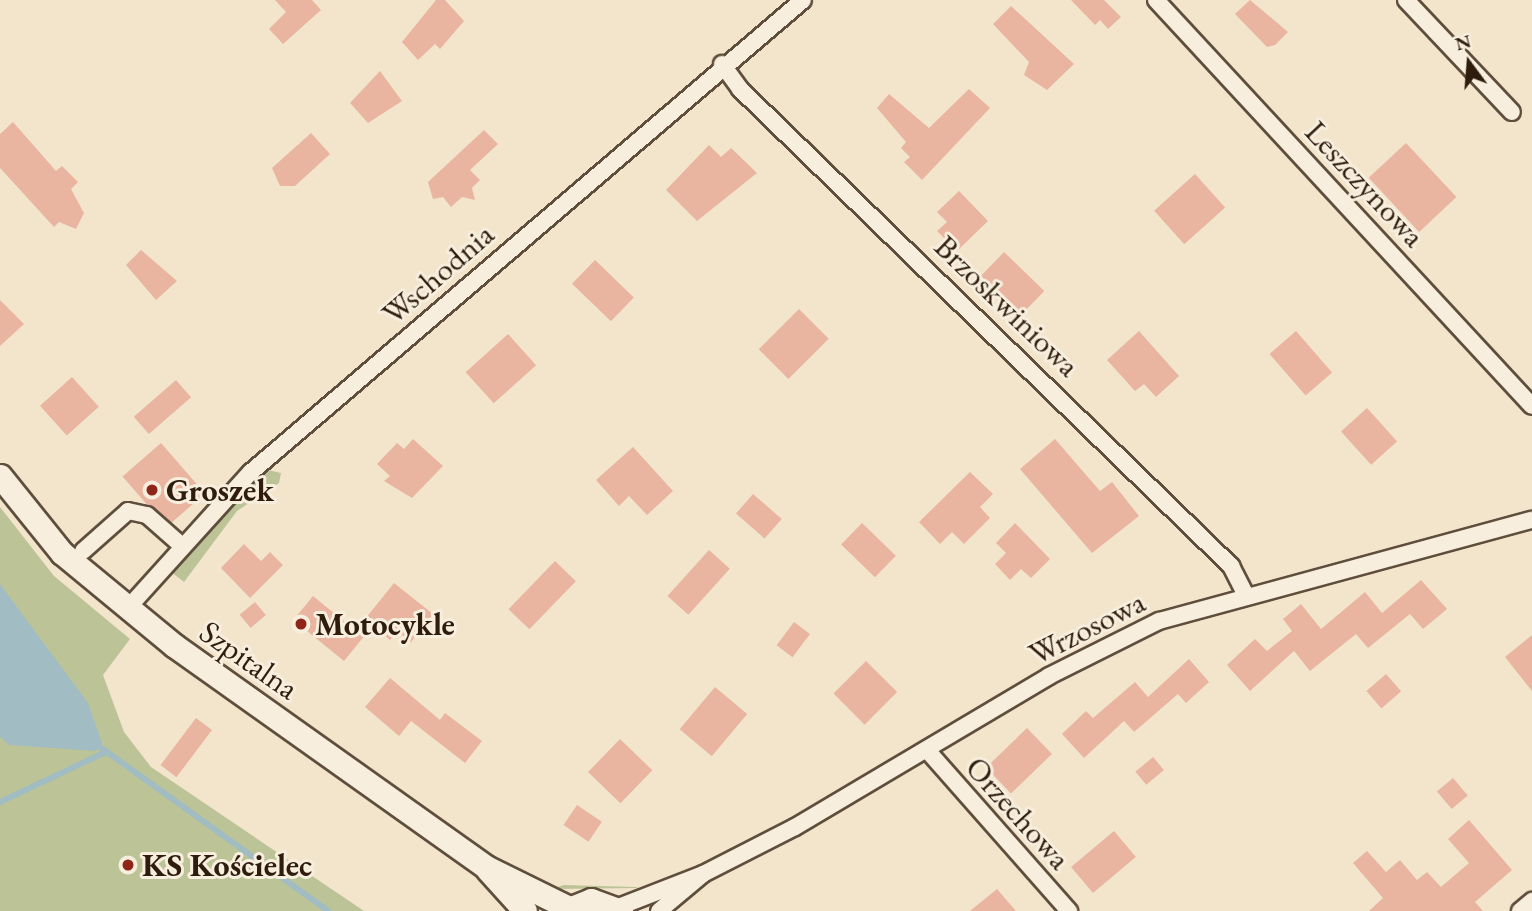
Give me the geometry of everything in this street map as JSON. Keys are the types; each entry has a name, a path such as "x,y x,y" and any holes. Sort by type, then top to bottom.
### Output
{"main road":[{"name":"Szpitalna","path":"0,477 62,553 127,609 486,867 566,909"},
{"name":"Szpitalna","path":"486,867 525,911"},
{"path":"566,909 591,900 619,909"}],"street":[{"name":"Wschodnia","path":"127,609 181,545 251,472 722,64 803,0"},
{"name":"Leszczynowa","path":"1156,0 1532,406"},
{"path":"1406,0 1512,112"},
{"name":"Brzoskwiniowa","path":"722,64 740,89 1231,566 1245,594"},
{"path":"83,551 128,510 147,515 181,545"},
{"name":"Wrzosowa","path":"619,909 703,874 928,750 1101,649 1159,621 1245,594 1532,520"},
{"name":"Orzechowa","path":"928,750 1069,911"},
{"name":"Wrzosowa","path":"659,911 703,874"},
{"path":"1520,911 1532,901"}],"green space":[{"path":"268,470 281,473 279,483 237,511 184,582 171,572"},
{"path":"0,507 54,576 130,639 103,675 124,732 151,767 364,911 0,911"},
{"path":"564,885 636,887 638,888 551,889"}],"water":[{"path":"0,584 88,703 102,743 96,751 9,745 0,737"}],"building":[{"path":"275,0 312,0 321,10 283,44 269,29 286,12"},
{"path":"436,0 445,0 464,21 440,49 435,44 418,60 402,42"},
{"path":"1071,0 1104,0 1121,17 1108,29 1100,20 1095,25"},
{"path":"1250,0 1288,32 1275,45 1267,47 1235,14"},
{"path":"1011,6 1074,64 1047,90 1024,75 1029,62 993,24"},
{"path":"380,71 402,101 368,123 350,103"},
{"path":"969,89 990,108 922,180 904,162 910,157 901,148 906,142 877,108 889,94 929,128"},
{"path":"13,122 56,171 62,166 78,182 71,189 84,213 76,229 59,222 54,227 0,168 0,134"},
{"path":"484,130 498,144 470,170 480,180 472,188 475,200 462,197 451,207 443,197 433,199 428,182"},
{"path":"311,133 330,154 295,186 280,186 272,168"},
{"path":"1406,143 1456,197 1419,232 1369,178"},
{"path":"709,145 721,157 731,148 757,173 697,221 666,190"},
{"path":"1195,174 1225,207 1184,244 1154,211"},
{"path":"959,191 988,221 957,251 937,231 947,222 937,212"},
{"path":"141,250 177,281 156,300 126,265"},
{"path":"1004,252 1044,291 1021,315 981,276"},
{"path":"595,260 634,298 611,321 572,284"},
{"path":"0,300 24,324 0,346"},
{"path":"799,309 829,339 788,379 759,349"},
{"path":"1139,331 1179,376 1156,397 1144,384 1135,391 1107,360"},
{"path":"1296,331 1332,373 1306,395 1270,354"},
{"path":"508,334 536,365 494,403 466,372"},
{"path":"72,377 99,407 67,435 40,406"},
{"path":"176,380 191,397 149,434 134,417"},
{"path":"1367,408 1397,441 1371,465 1341,431"},
{"path":"413,439 443,466 412,498 384,481 390,476 377,464 397,443 404,449"},
{"path":"1055,439 1100,491 1112,482 1139,516 1092,553 1020,469"},
{"path":"161,443 205,494 166,527 123,476"},
{"path":"633,447 673,491 647,515 629,496 619,506 596,480"},
{"path":"970,472 993,494 980,507 990,518 964,544 952,532 940,544 919,522"},
{"path":"753,494 782,519 765,539 736,514"},
{"path":"862,523 896,556 875,577 841,545"},
{"path":"1015,523 1050,559 1031,578 1021,569 1010,580 995,564 1006,553 996,543"},
{"path":"244,544 261,561 270,552 283,565 250,598 221,568"},
{"path":"709,550 730,569 688,615 668,596"},
{"path":"555,561 576,581 529,629 508,609"},
{"path":"1421,580 1447,609 1423,629 1410,614 1368,648 1356,634 1310,671 1294,651 1250,691 1227,665 1255,639 1267,651 1292,631 1283,619 1301,604 1321,629 1365,592 1382,613"},
{"path":"394,583 433,614 411,642 397,631 390,640 365,619"},
{"path":"313,596 364,637 344,661 293,620"},
{"path":"255,602 266,615 251,628 240,615"},
{"path":"794,622 810,634 793,657 777,645"},
{"path":"1532,635 1532,691 1505,657"},
{"path":"1189,659 1209,682 1186,703 1178,694 1134,732 1124,721 1084,758 1062,734 1086,711 1093,718 1135,682 1148,697"},
{"path":"866,661 897,692 865,725 833,694"},
{"path":"1386,674 1401,691 1381,708 1366,691"},
{"path":"390,678 440,720 445,713 482,741 465,763 411,721 399,736 365,707"},
{"path":"715,687 747,714 712,756 680,729"},
{"path":"196,718 212,730 176,777 160,765"},
{"path":"1027,728 1052,754 1011,793 986,768"},
{"path":"620,739 652,770 620,803 588,772"},
{"path":"1153,757 1164,770 1146,785 1135,772"},
{"path":"1453,778 1468,796 1452,809 1437,791"},
{"path":"577,805 602,822 588,842 564,825"},
{"path":"1469,820 1512,870 1475,902 1483,911 1369,911 1383,898 1353,863 1367,851 1386,872 1400,860 1417,880 1427,872 1441,887 1469,863 1448,839"},
{"path":"1114,831 1136,857 1093,893 1071,867"},
{"path":"997,889 1016,911 970,911"}],"waterway":[{"path":"100,747 328,911"},
{"path":"0,802 106,752"}],"place":[{"name":"Groszek","path":"152,490"},
{"name":"Motocykle","path":"301,624"},
{"name":"KS Kościelec","path":"128,865"}]}
